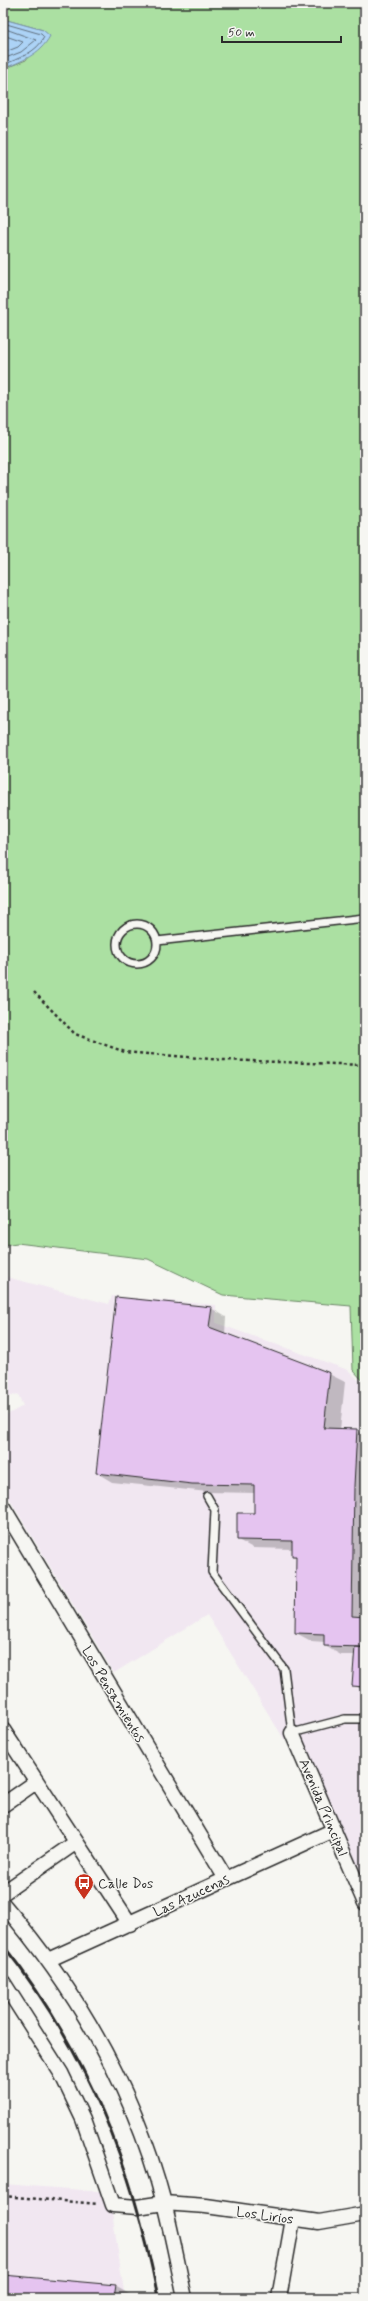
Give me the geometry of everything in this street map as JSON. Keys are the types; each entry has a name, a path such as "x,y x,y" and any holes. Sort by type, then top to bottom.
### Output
{"street":[{"name":"Los Pensamientos","path":"3,1507 226,1879"},
{"path":"3,1730 75,1843 130,1924"},
{"name":"Avenida Principal","path":"292,1733 365,1903"},
{"path":"3,1805 36,1782"},
{"name":"Las Azucenas","path":"48,1960 334,1830"},
{"path":"3,1893 75,1843"},
{"path":"3,1904 48,1960 82,2012 118,2077 144,2139 164,2203 185,2298"},
{"path":"3,1982 61,2073 83,2120 113,2205"},
{"name":"Los Lirios","path":"113,2205 137,2207 164,2203 206,2206 319,2222 365,2214"},
{"path":"279,2298 293,2219"}],"lane":[{"path":"157,941 365,918"},
{"path":"138,924 151,929 157,941 157,950 153,957 139,964 132,964 124,960 117,949 118,937 124,928 131,925 138,924"},
{"path":"207,1496 215,1510 212,1572 284,1669 292,1733 345,1719 365,1719"}],"path":[{"path":"34,992 75,1034 125,1052 223,1060 365,1065"},
{"path":"3,2196 113,2205"}],"shaded area":[{"path":"3,1276 109,1304 112,1296 216,1305 216,1323 348,1370 365,1386 365,1737 359,1737 365,1752 365,1902 301,1739 284,1739 207,1615 114,1673 3,1488 3,1417 23,1406 18,1394 3,1399"},
{"path":"3,2184 109,2192 125,2298 3,2298"}],"green space":[{"path":"3,3 365,3 365,1383 353,1370 351,1306 223,1295 148,1259 17,1243 3,1245 3,69 26,60 43,30 3,19"}],"water":[{"path":"3,19 43,30 50,36 46,43 30,57 3,69"}],"building":[{"path":"116,1297 212,1307 209,1327 330,1373 324,1428 357,1429 354,1486 352,1616 365,1617 365,1647 324,1646 324,1634 295,1633 296,1556 292,1556 292,1541 237,1540 237,1513 254,1513 254,1485 192,1484 96,1473"},
{"path":"355,1647 365,1648 365,1687 352,1686"},
{"path":"3,2275 116,2285 114,2298 3,2298"}],"railway":[{"path":"3,1945 33,1985 59,2026 82,2068 103,2112 120,2156 135,2202 148,2250 158,2298"}],"place":[{"name":"Calle Dos","path":"84,1900"}]}
